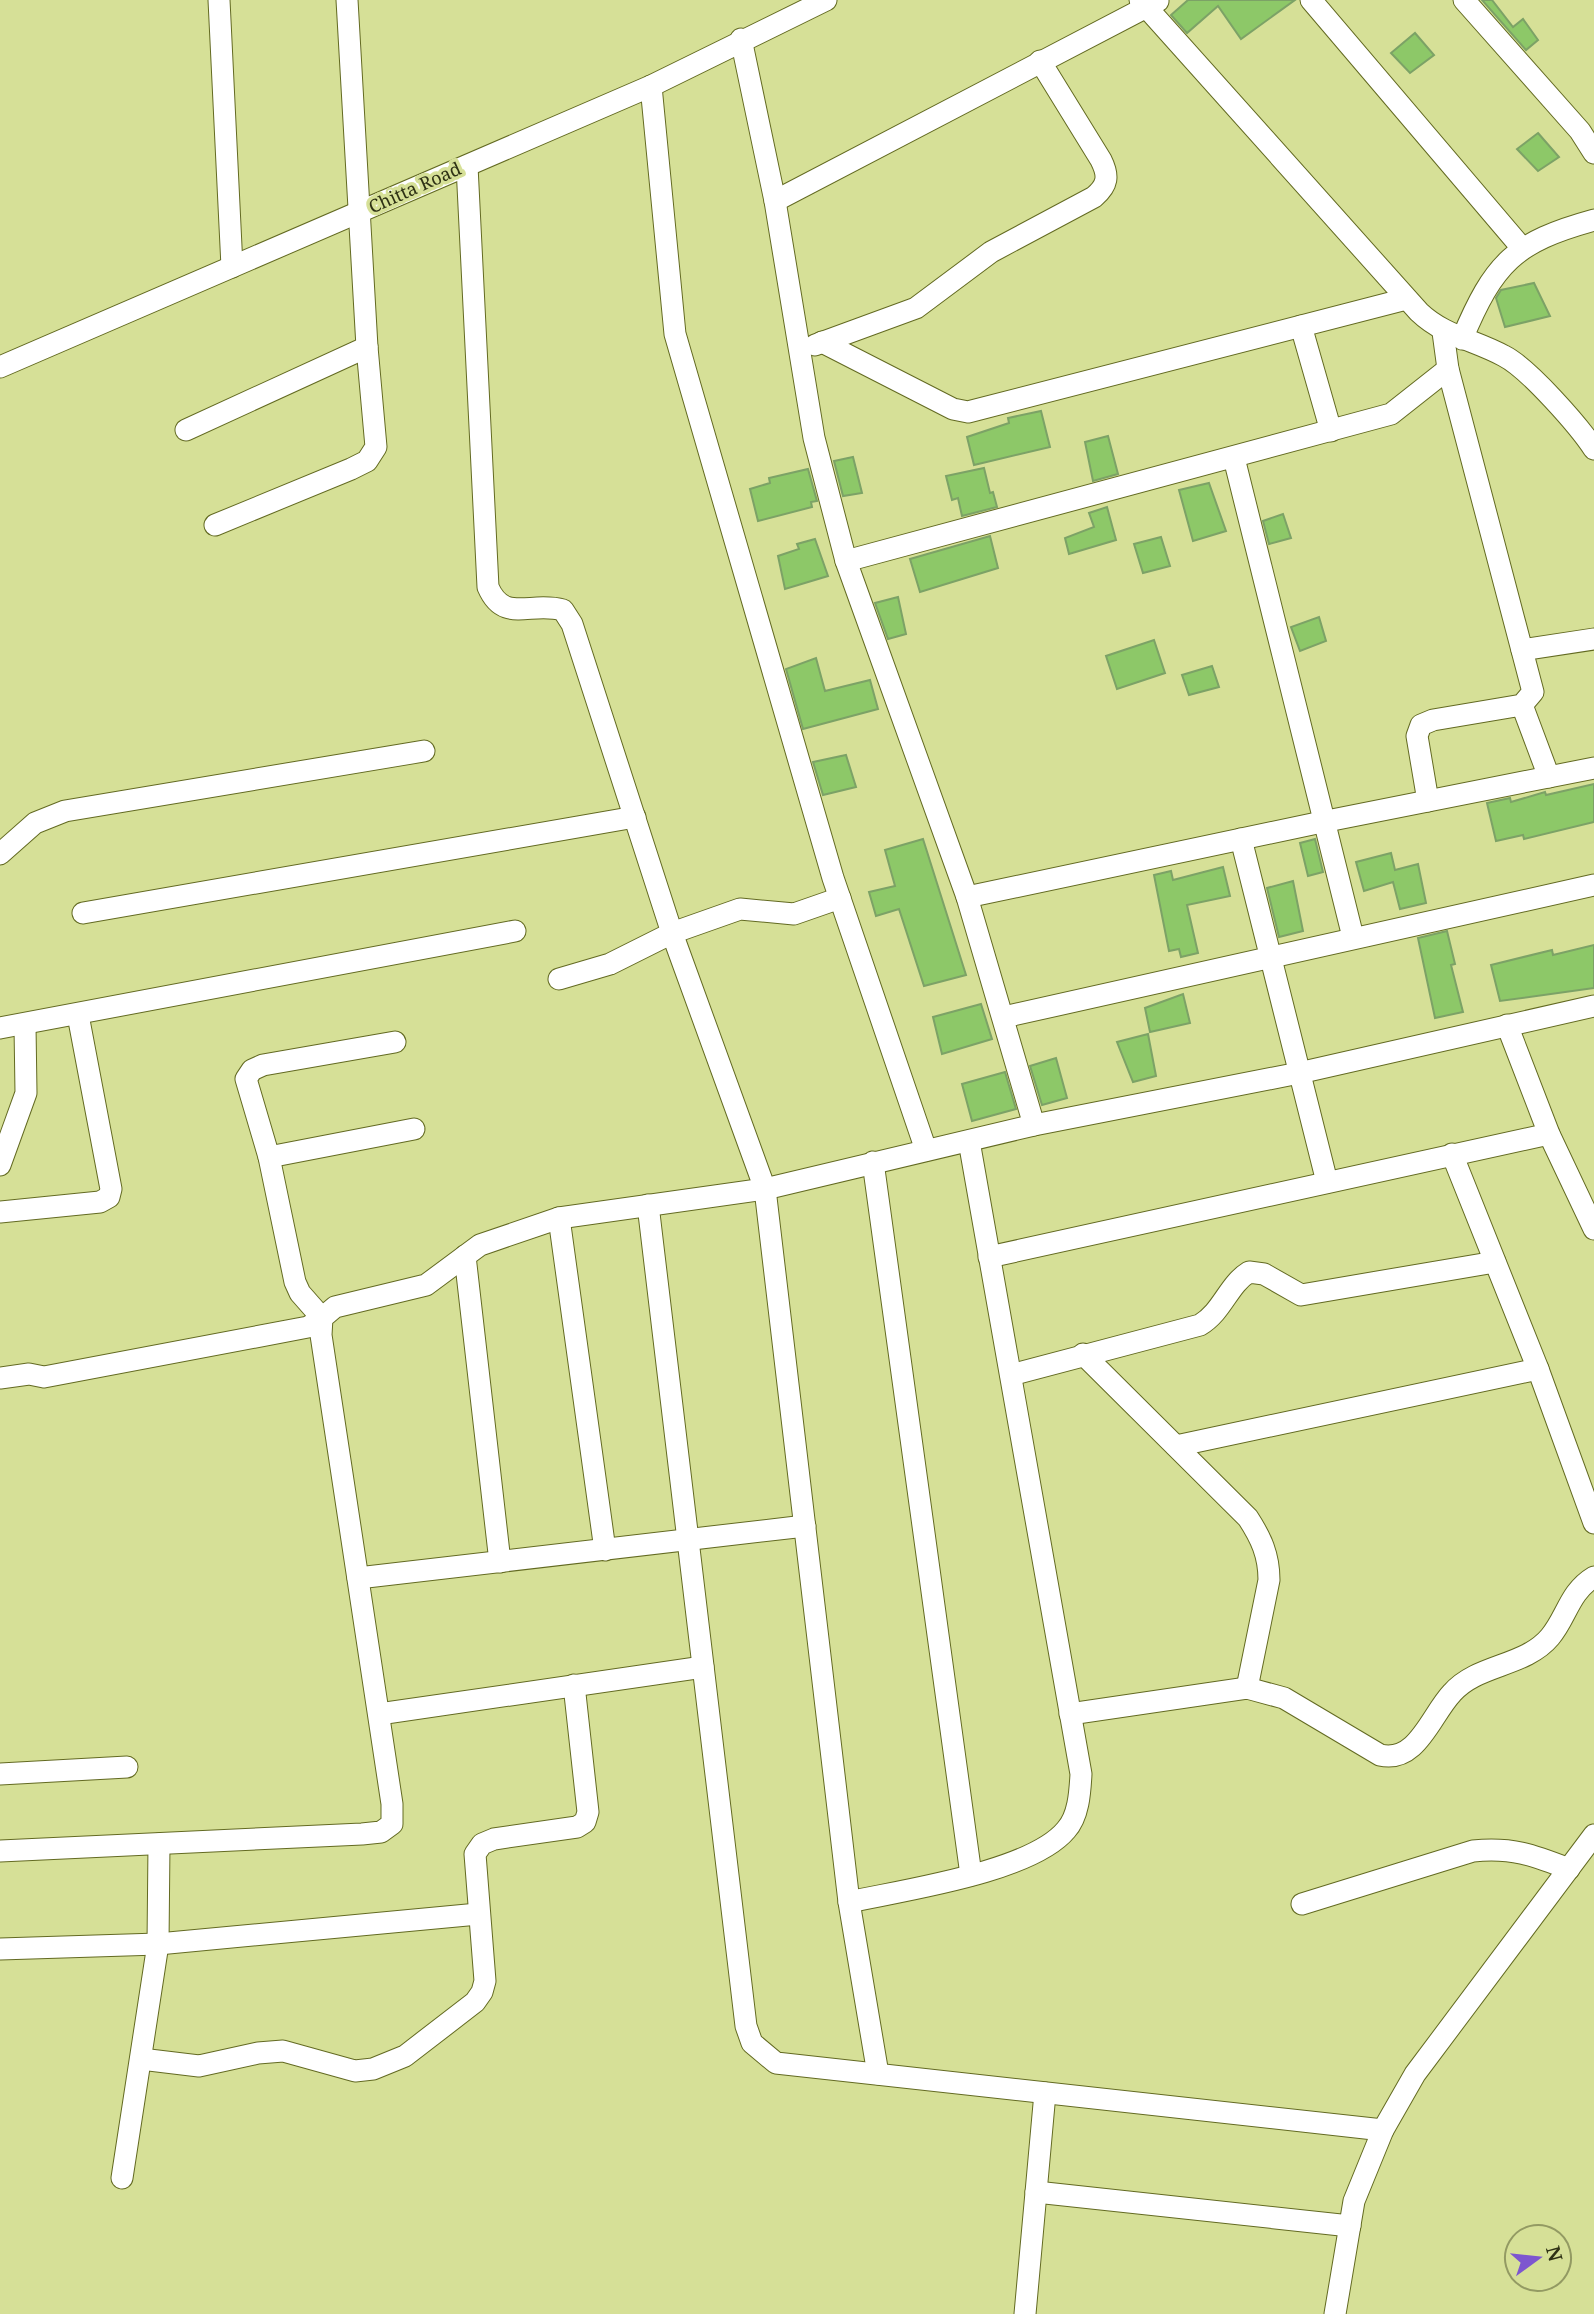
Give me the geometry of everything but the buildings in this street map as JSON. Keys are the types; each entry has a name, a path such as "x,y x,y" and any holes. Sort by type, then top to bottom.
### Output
{"street":[{"path":"219,0 232,267"},
{"path":"215,525 367,461 376,447 367,347 347,0"},
{"name":"Chitta Road","path":"0,367 651,86 741,39 826,0"},
{"path":"1311,0 1522,248"},
{"path":"1464,0 1587,129 1594,153"},
{"path":"775,201 1149,3 1406,299 1453,336 1500,354 1520,366 1594,449"},
{"path":"741,39 775,201 814,438 846,561 967,897 1034,1125"},
{"path":"799,350 916,308 991,252 1094,197 1105,188 1108,174 1101,160 1040,61"},
{"path":"651,86 675,334 840,898 926,1150"},
{"path":"467,166 488,587 494,602 504,608 551,606 563,610 572,624 672,933 765,1189 849,1902 878,2074"},
{"path":"1428,801 1417,736 1421,725 1433,720 1522,705 1533,692 1448,369 1453,336 1481,294 1522,248 1558,230 1594,220"},
{"path":"822,342 953,410 968,412 1406,299"},
{"path":"1301,326 1331,431"},
{"path":"186,430 367,347"},
{"path":"846,561 1391,414 1448,369"},
{"path":"1234,458 1322,822 1353,937"},
{"path":"1522,650 1594,639"},
{"path":"1522,705 1549,777"},
{"path":"0,855 34,823 65,811 424,751"},
{"path":"967,897 1594,768"},
{"path":"83,913 635,817"},
{"path":"1241,839 1327,1182"},
{"path":"1004,1017 1594,885"},
{"path":"559,979 610,964 672,933 740,909 794,914 840,898"},
{"path":"0,1028 25,1026 515,931"},
{"path":"0,1378 57,1375 308,1327 335,1307 426,1286 480,1245 559,1218 765,1189 1034,1125 1299,1073 1594,1006"},
{"path":"0,1212 100,1202 109,1197 111,1189 78,1015"},
{"path":"1507,1025 1549,1133 1594,1230"},
{"path":"0,1164 26,1093 25,1026"},
{"path":"0,1852 381,1832 392,1824 393,1804 321,1335 322,1318 300,1293 295,1282 269,1157 246,1079 252,1070 263,1065 395,1042"},
{"path":"269,1157 414,1129"},
{"path":"989,1257 1549,1133"},
{"path":"849,1902 971,1875 1038,1852 1067,1830 1079,1801 1081,1774 969,1141"},
{"path":"1452,1154 1538,1369 1594,1523"},
{"path":"873,1162 971,1875"},
{"path":"648,1205 746,2026 752,2043 776,2063 1383,2130"},
{"path":"559,1218 605,1550"},
{"path":"465,1256 500,1562"},
{"path":"1011,1375 1200,1325 1221,1309 1238,1279 1249,1272 1264,1274 1301,1294 1495,1262"},
{"path":"1083,1354 1248,1518 1262,1540 1269,1562 1269,1580 1247,1688"},
{"path":"1176,1446 1538,1369"},
{"path":"358,1578 805,1526"},
{"path":"1070,1714 1247,1688 1284,1698 1380,1755 1392,1758 1412,1749 1451,1693 1462,1683 1536,1650 1551,1636 1572,1597 1594,1577"},
{"path":"379,1714 703,1667"},
{"path":"141,2059 199,2066 258,2053 283,2051 355,2071 389,2064 405,2056 465,2009 482,1992 485,1981 475,1854 482,1844 494,1839 577,1827 585,1822 588,1812 574,1685"},
{"path":"0,1774 127,1767"},
{"path":"1335,2314 1354,2201 1383,2130 1415,2074 1594,1835"},
{"path":"122,2178 158,1944 159,1844"},
{"path":"1302,1904 1473,1851 1501,1848 1527,1852 1569,1869"},
{"path":"0,1949 158,1944 478,1914"},
{"path":"1025,2314 1045,2093"},
{"path":"1036,2192 1350,2226"}]}
